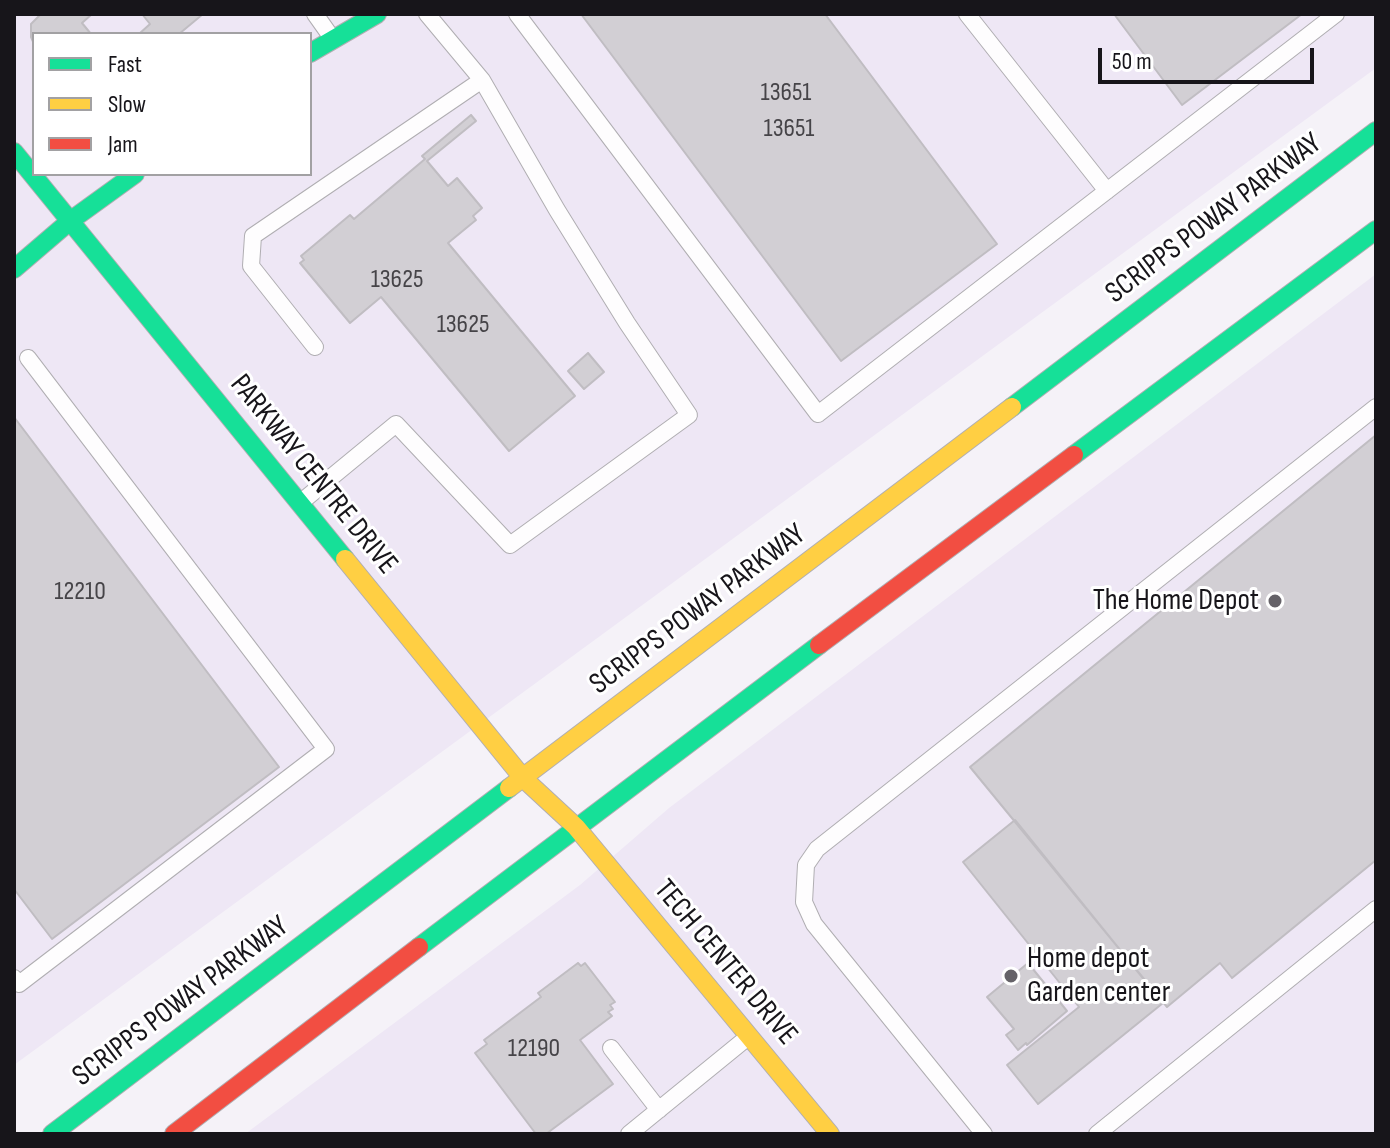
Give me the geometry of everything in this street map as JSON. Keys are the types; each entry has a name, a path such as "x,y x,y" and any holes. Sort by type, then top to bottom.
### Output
{"main road":[{"path":"312,52 377,14"},
{"name":"SCRIPPS POWAY PARKWAY","path":"52,1134 1376,131"},
{"name":"PARKWAY CENTRE DRIVE","path":"14,152 32,174"},
{"name":"PARKWAY CENTRE DRIVE","path":"33,176 523,778 576,827"},
{"path":"14,269 70,221 132,176"},
{"path":"174,1134 576,827 1376,230"},
{"name":"TECH CENTER DRIVE","path":"576,827 830,1134"}],"lane":[{"path":"315,14 333,39"},
{"path":"299,503 396,424 510,545 689,415 557,210 482,80 427,14"},
{"path":"517,14 818,414 1336,14"},
{"path":"967,14 1107,191"},
{"path":"315,347 251,266 253,236 482,80"},
{"path":"14,978 19,984 326,749 28,358"},
{"path":"984,1134 814,924 804,902 806,865 829,839 1376,407"},
{"path":"1097,1134 1376,909"},
{"path":"629,1134 749,1036"},
{"path":"611,1048 659,1110"}],"shaded area":[{"path":"14,14 1376,14 1376,68 14,1065"},
{"path":"1376,274 1376,1134 245,1134 580,885 669,808"}],"building":[{"path":"41,14 92,14 82,23 89,32 32,32 32,39 31,24"},
{"path":"142,14 203,14 181,32 141,32 150,24"},
{"path":"581,14 825,14 997,244 841,361"},
{"path":"1114,14 1302,14 1182,105"},
{"path":"471,115 476,121 427,161 448,186 457,178 482,208 473,216 476,220 448,243 575,396 509,451 381,297 350,323 300,263 304,260 301,256 350,215 354,219"},
{"path":"588,353 604,372 584,389 568,371"},
{"path":"14,417 279,767 52,939 14,889"},
{"name":"The Home Depot","path":"1376,435 1376,860 1232,978 1220,963 1167,1007 970,767"},
{"path":"1015,820 1163,1003 1038,1104 1007,1065 1079,1007 963,862"},
{"path":"578,963 581,966 585,963 615,1002 608,1012 612,1016 580,1040 613,1084 546,1134 536,1134 475,1053 487,1044 484,1040 541,997 538,993"},
{"path":"1028,963 1067,1011 1018,1050 1006,1035 1014,1029 987,997"}],"traffic: fast":[{"path":"312,52 377,14"},
{"path":"1012,407 1376,131"},
{"path":"14,152 32,174"},
{"path":"34,176 345,559"},
{"path":"14,269 70,221 132,176"},
{"path":"1074,455 1376,230"},
{"path":"419,947 819,645"},
{"path":"52,1134 509,788"}],"traffic: slow":[{"path":"509,788 1012,407"},
{"path":"345,559 523,778 576,827 830,1134"}],"traffic: jam":[{"path":"819,645 1074,455"},
{"path":"174,1134 419,947"}],"place":[{"name":"The Home Depot","path":"1275,601"},
{"name":"Home depot Garden center","path":"1011,976"}]}
